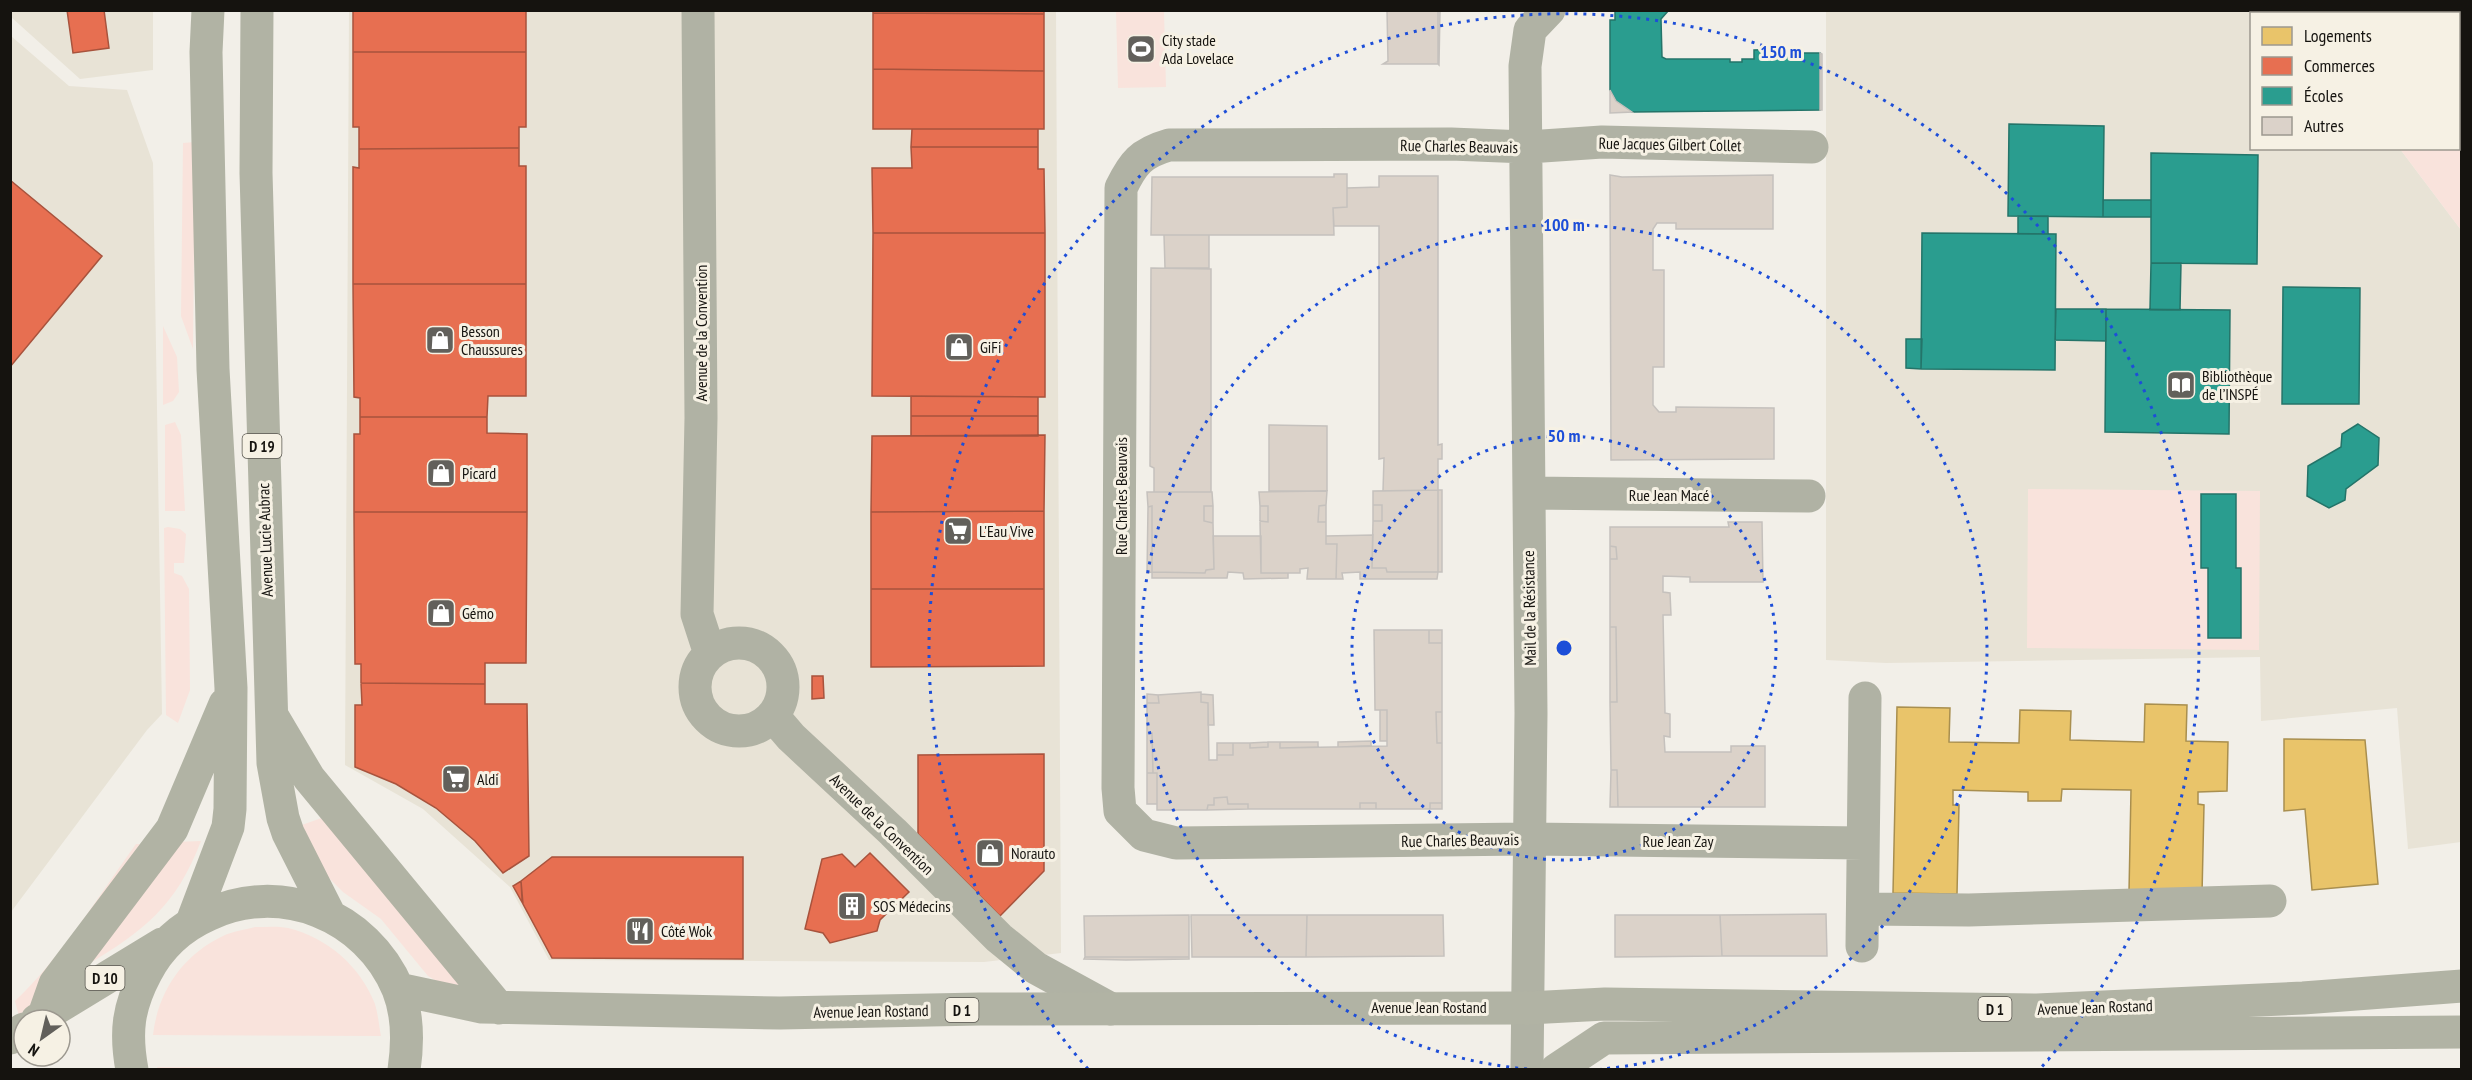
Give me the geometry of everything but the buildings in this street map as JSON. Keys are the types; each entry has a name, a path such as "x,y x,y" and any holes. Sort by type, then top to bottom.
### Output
{"main road":[{"name":"D 19","path":"183,929 206,883 228,827 229,818 231,688 213,369 206,52 208,10"},
{"name":"Avenue Lucie Aubrac","path":"256,10 256,173 265,550 273,764 283,818 329,914"},
{"path":"42,1008 55,984 172,829 231,688"},
{"path":"273,718 309,778 499,1008"},
{"path":"132,1070 127,1031 138,989 153,961 183,929 224,907 266,900 295,903 329,914 358,933 374,950 398,989 406,1019 407,1051 404,1070"},
{"name":"D 10","path":"56,1008 183,929"},
{"name":"Avenue Jean Rostand","path":"398,989 482,1007 780,1013 1528,1008 1605,1004 2037,1010 2303,998 2462,986"},
{"name":"Avenue Jean Rostand","path":"1557,1070 1604,1038 2192,1036 2460,1032"}],"street":[{"name":"Avenue de la Convention","path":"698,10 700,418 697,614 710,654"},
{"name":"Mail de la Résistance","path":"1527,1070 1530,493 1526,66 1529,17"},
{"name":"Rue Jacques Gilbert Collet","path":"1528,147 1602,142 1812,147"},
{"name":"Rue Charles Beauvais","path":"1528,147 1460,144 1169,145 1149,151 1131,168 1121,188 1118,788 1120,811 1144,835 1176,843 1529,839"},
{"name":"Rue Jean Macé","path":"1530,493 1809,496"},
{"path":"748,644 761,649 771,657 783,680 782,699 773,716 763,725 737,732 724,729 712,722 700,707 695,688 696,675 710,654 722,646 748,644"},
{"path":"1862,946 1865,698"},
{"name":"Avenue de la Convention","path":"773,716 797,743 893,832 1006,944 1036,969 1111,1009"},
{"name":"Rue Jean Zay","path":"1529,839 1863,843"},
{"path":"1863,909 1969,910 2270,901"}],"shaded area":[{"path":"11,10 153,11 153,70 80,79 11,17"},
{"path":"349,11 1056,11 1061,953 984,962 549,960 510,887 423,809 345,765"},
{"name":"City stade Ada Lovelace","path":"1116,11 1164,11 1166,87 1118,88"},
{"path":"1826,11 2295,11 2250,12 2250,150 2401,150 2461,230 2461,842 2408,849 2397,708 2261,721 2260,657 1886,663 1826,660"},
{"path":"2461,11 2461,230 2401,150 2460,150 2460,12 2296,12"},
{"path":"11,36 69,86 127,90 153,163 162,714 147,730 11,912"},
{"path":"195,142 193,349 181,316 183,143"},
{"path":"163,326 177,357 179,392 173,401 163,405"},
{"path":"175,422 181,435 185,511 165,511 165,425"},
{"path":"2028,489 2260,491 2259,650 2027,648"},
{"path":"164,528 180,529 186,534 184,563 174,563 174,573 182,576 189,589 190,690 178,723 166,715"},
{"path":"330,815 473,987 440,983 428,976 381,919 343,892 326,875 299,826"},
{"path":"201,841 181,883 169,900 142,928 87,965 175,842"},
{"path":"136,844 150,844 39,997 27,1008 17,1008 15,1001 48,966"},
{"path":"255,927 284,927 303,933 341,955 369,990 375,1004 381,1036 153,1035 160,1004 175,976 185,964 196,953 223,936"},
{"path":"157,1067 377,1068 377,1070 158,1070"}],"place":[{"name":"City stade Ada Lovelace","path":"1141,49"},
{"name":"Besson Chaussures","path":"440,340"},
{"name":"GiFi","path":"959,347"},
{"name":"Bibliothèque de l’INSPÉ","path":"2181,385"},
{"name":"Picard","path":"441,473"},
{"name":"L'Eau Vive","path":"958,531"},
{"name":"Gémo","path":"441,613"},
{"name":"Aldi","path":"456,779"},
{"name":"Norauto","path":"990,853"},
{"name":"SOS Médecins","path":"852,906"},
{"name":"Côté Wok","path":"640,931"}]}
